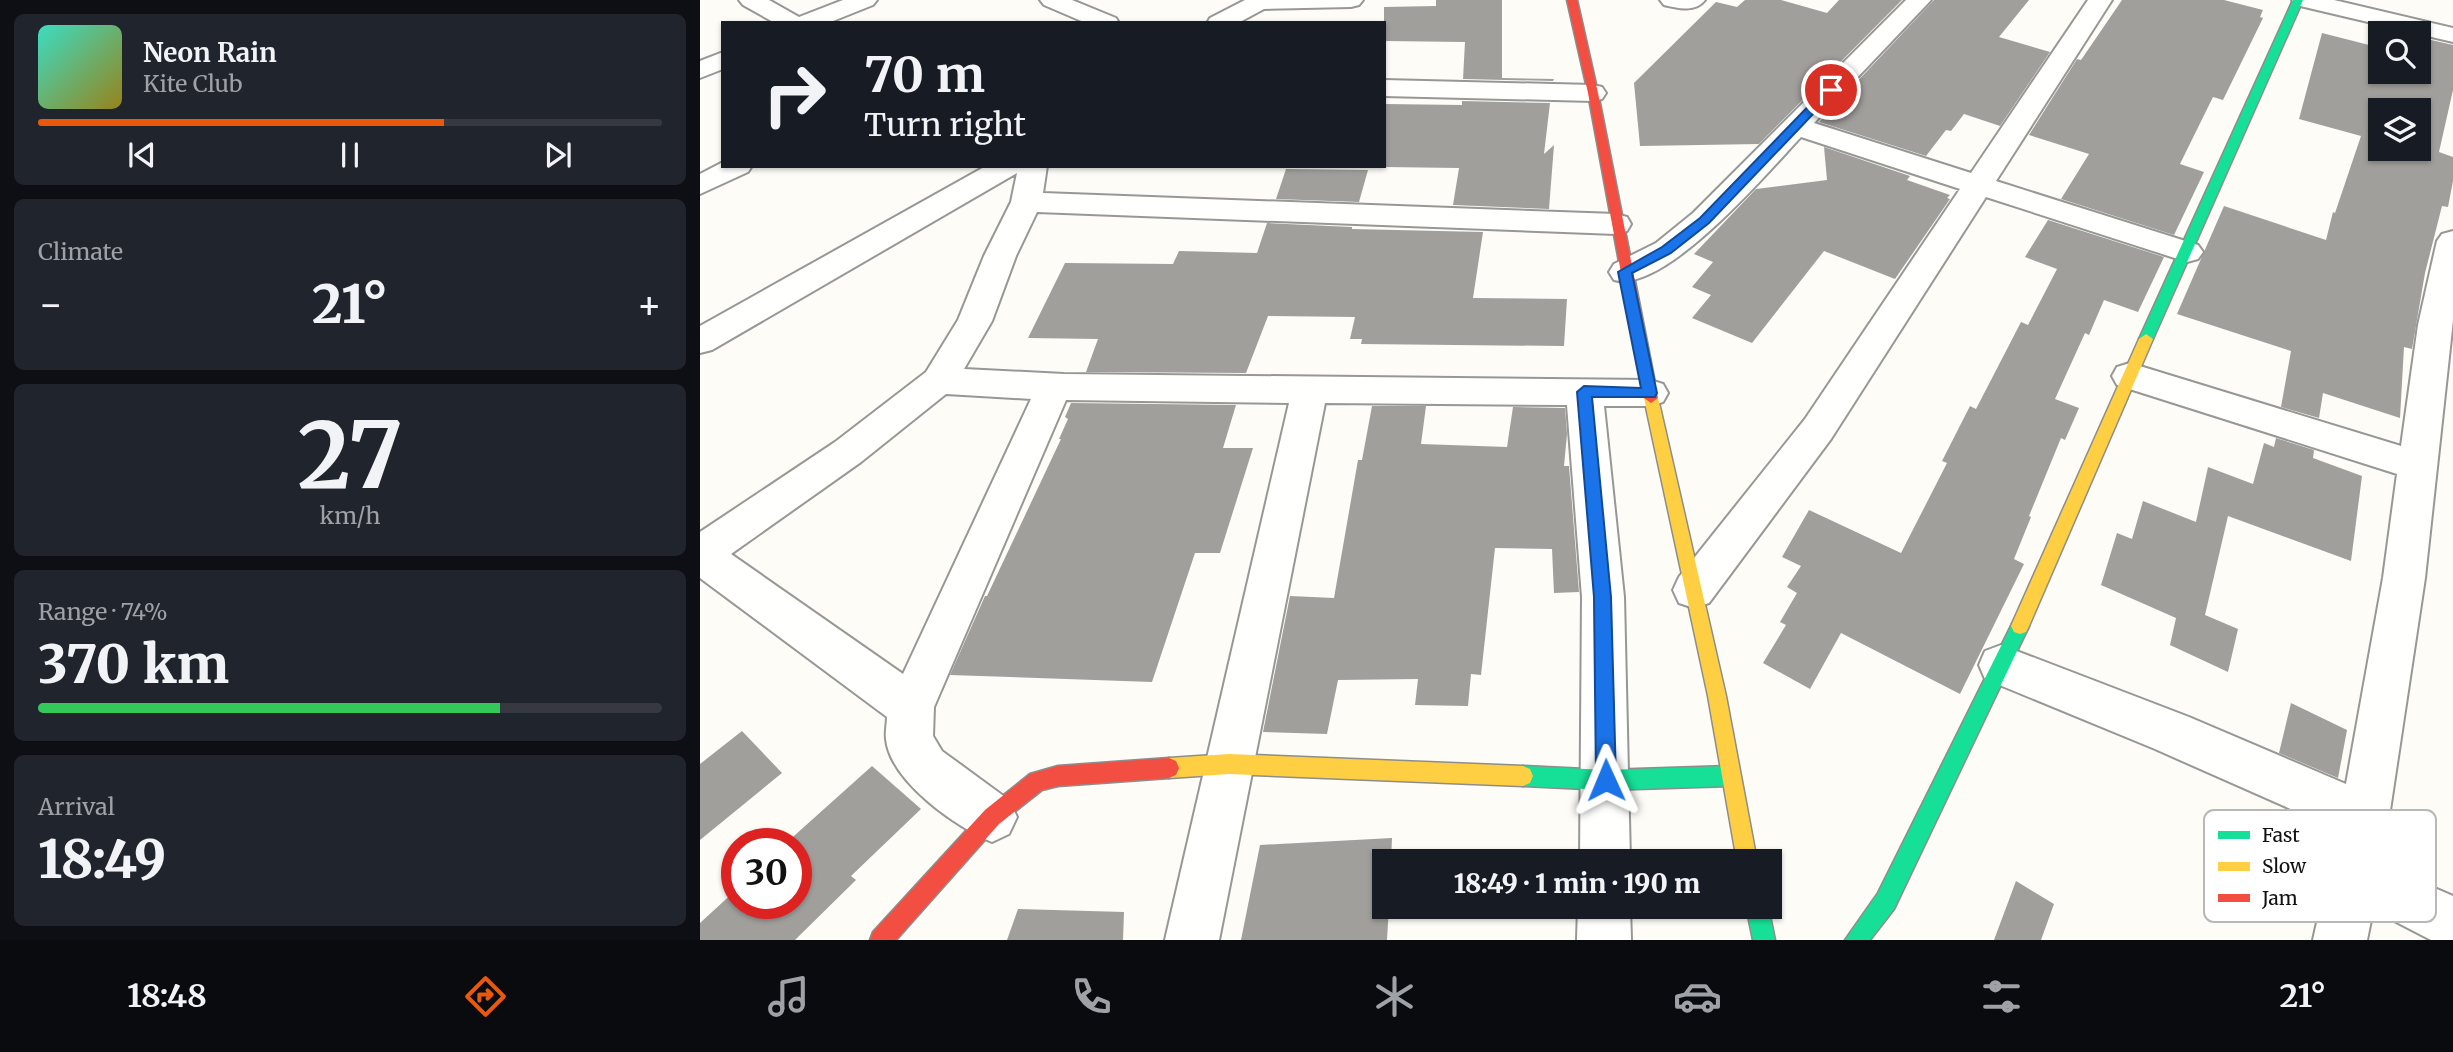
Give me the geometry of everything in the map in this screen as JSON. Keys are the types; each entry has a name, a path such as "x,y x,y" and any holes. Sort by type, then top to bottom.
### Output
{"street":[{"path":"751,0 789,21"},
{"path":"811,21 865,0"},
{"path":"1223,21 1261,1 1351,0"},
{"path":"1572,0 1593,93 1650,393 1717,696 1745,849"},
{"path":"1672,0 1693,0"},
{"path":"1625,272 1683,239 1919,0"},
{"path":"1694,590 1818,429 2100,0"},
{"path":"1857,940 1886,901 2001,665 2298,0"},
{"path":"2304,0 2399,21"},
{"path":"2409,21 2418,0"},
{"path":"1059,1 1103,21"},
{"path":"2431,29 2453,35"},
{"path":"700,70 721,61"},
{"path":"1386,88 1593,93"},
{"path":"1796,126 2186,252"},
{"path":"700,185 734,168"},
{"path":"700,341 1004,168"},
{"path":"911,707 700,555 848,452 939,381 975,321 1000,256 1026,202 1033,168"},
{"path":"1026,202 1616,223"},
{"path":"2364,810 2404,579 2418,466 2444,329 2453,242"},
{"path":"2130,376 2418,466"},
{"path":"939,381 1064,387 1650,393"},
{"path":"992,817 925,768 909,740 911,707 1055,385"},
{"path":"1192,940 1310,389"},
{"path":"1584,392 1603,597 1605,849"},
{"path":"2001,665 2172,733 2349,810"},
{"path":"881,940 992,817 1037,781 1058,776 1229,764 1606,780 1730,776"},
{"path":"1604,919 1604,940"},
{"path":"1760,919 1764,940"},
{"path":"2340,940 2344,922"}],"building":[{"path":"1436,0 1502,0 1502,78 1554,79 1553,81 1463,79 1465,42 1386,41 1384,7 1436,6"},
{"path":"1745,0 1781,0 1827,13 1839,0 1902,0 1759,144 1640,146 1634,83 1716,2 1737,7"},
{"path":"1934,0 2029,0 1999,37 2050,52 2000,126 1964,114 1951,131 1946,130 1926,156 1819,122"},
{"path":"2122,0 2224,0 2263,10 2260,17 2263,18 2223,100 2213,97 2180,164 2204,172 2174,235 2061,199 2089,154 2029,135 2077,59 2081,60"},
{"path":"2322,33 2368,45 2368,84 2431,84 2431,40 2453,45 2453,90 2439,152 2453,157 2453,181 2448,207 2442,206 2425,273 2412,349 2404,347 2400,418 2323,393 2319,418 2281,407 2291,351 2177,314 2224,206 2326,240 2333,212 2335,213 2361,136 2299,119"},
{"path":"1462,101 1550,103 1544,154 1554,145 1549,209 1453,205 1459,168 1386,167 1386,104 1462,105"},
{"path":"1824,147 1910,176 1907,180 1950,195 1947,198 1950,199 1895,279 1824,251 1752,343 1692,318 1711,295 1692,287 1713,262 1694,254 1756,189 1827,180"},
{"path":"1286,169 1368,170 1359,202 1276,199"},
{"path":"2048,220 2164,257 2138,312 2104,300 2089,335 2085,333 2055,399 2079,408 2065,440 2061,438 2029,516 2031,517 2014,559 2024,564 1960,694 1841,633 1810,689 1763,663 1786,625 1780,622 1797,593 1787,587 1801,566 1782,557 1809,510 1901,553 1947,463 1942,461 1970,406 1976,409 2021,322 2028,325 2057,269 2025,257"},
{"path":"1267,223 1352,229 1483,232 1473,298 1567,299 1564,346 1361,344 1362,339 1350,339 1355,317 1268,316 1246,373 1086,372 1098,339 1028,338 1065,263 1173,264 1179,251 1257,253"},
{"path":"1071,403 1236,405 1223,448 1253,448 1220,553 1195,553 1152,682 950,675 1061,439"},
{"path":"1372,406 1426,406 1421,444 1507,447 1513,407 1565,408 1567,434 1564,466 1569,466 1579,592 1554,593 1552,549 1495,548 1481,675 1471,674 1468,706 1415,705 1418,679 1338,680 1327,734 1263,732 1290,596 1334,598 1358,460 1362,460"},
{"path":"2276,438 2314,450 2313,458 2362,476 2351,561 2228,516 2205,615 2238,629 2228,672 2170,645 2176,618 2101,585 2117,533 2132,539 2143,501 2196,522 2208,467 2253,484 2264,443 2274,447"},
{"path":"2291,703 2347,730 2338,778 2279,753"},
{"path":"742,731 782,773 700,840 700,764"},
{"path":"872,766 921,809 851,876 856,880 795,940 700,940 700,923 721,904 721,919 812,919 812,828 803,828"},
{"path":"1392,838 1392,849 1372,849 1372,919 1388,919 1387,940 1241,940 1260,845"},
{"path":"2016,881 2054,904 2041,940 1994,940"},
{"path":"1018,909 1124,912 1123,940 1007,940"}],"traffic: fast":[{"path":"2146,339 2298,0"},
{"path":"1856,940 1886,901 2020,626"},
{"path":"1523,776 1606,780 1730,776"},
{"path":"1760,919 1764,940"}],"traffic: slow":[{"path":"2020,626 2146,339"},
{"path":"1651,398 1717,696 1745,849"},
{"path":"1169,768 1229,764 1523,776"}],"traffic: jam":[{"path":"1572,0 1593,93 1651,398"},
{"path":"881,940 992,817 1037,781 1058,776 1169,768"}],"route":[{"path":"1606,780 1603,597 1584,392 1650,393 1625,272 1683,239 1831,90"}]}
